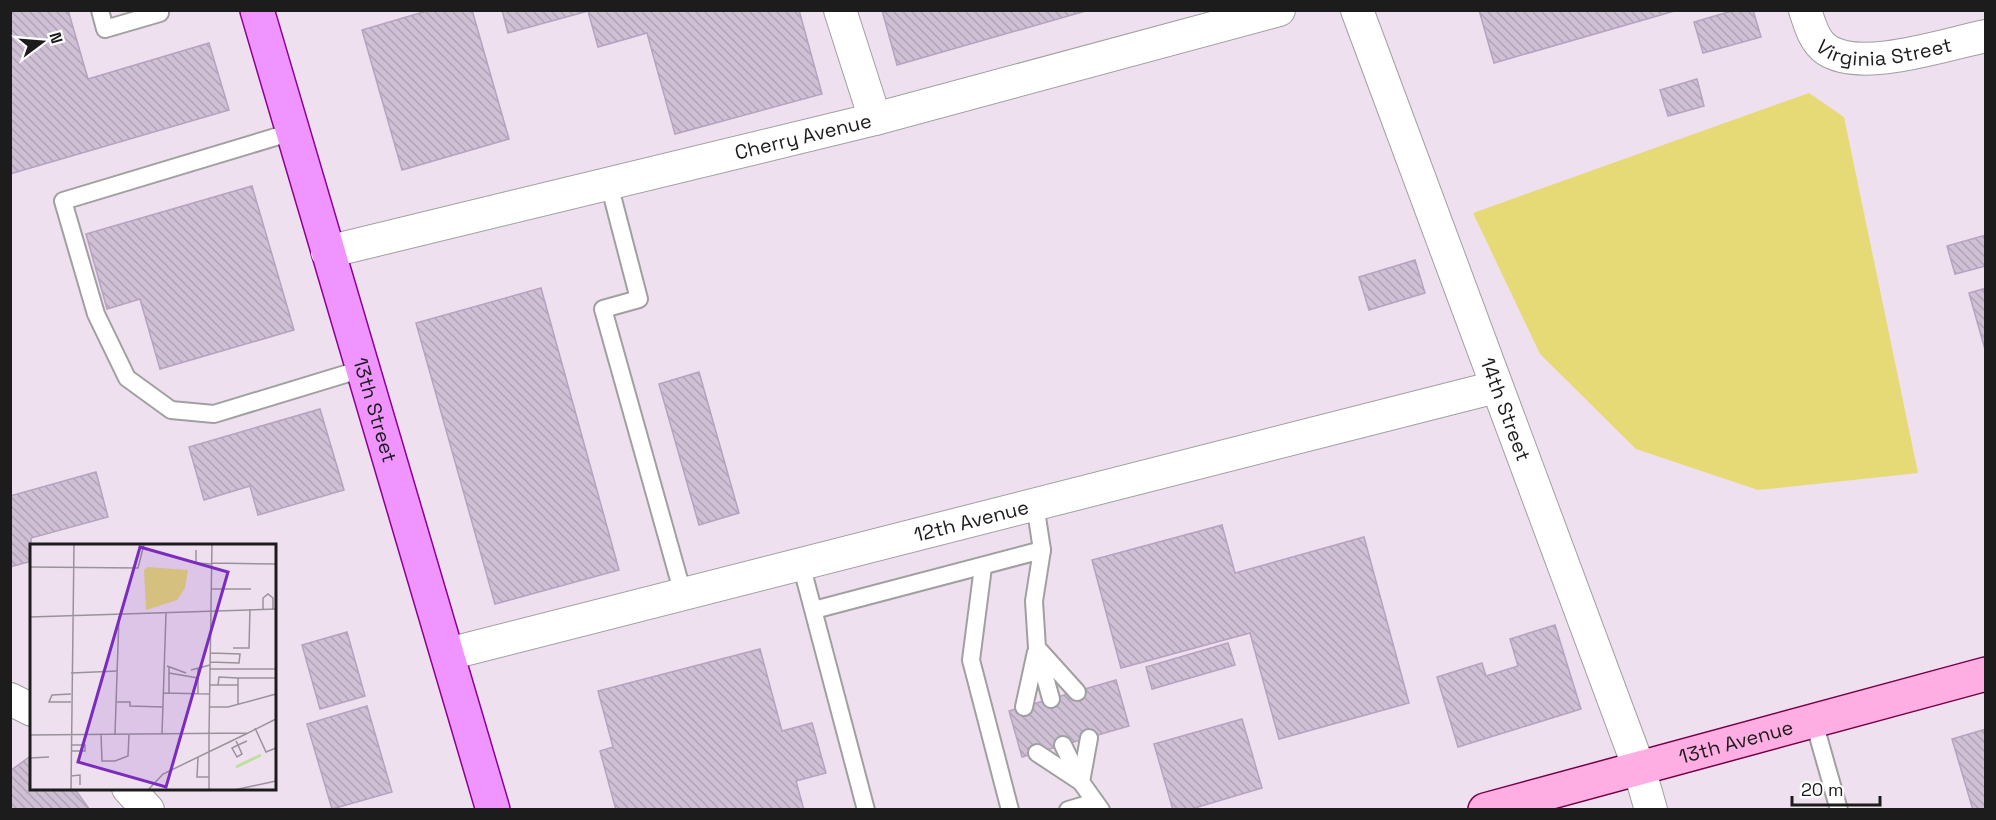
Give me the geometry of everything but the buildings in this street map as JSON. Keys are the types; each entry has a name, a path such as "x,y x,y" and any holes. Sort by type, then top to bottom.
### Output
{"main road":[{"name":"13th Street","path":"257,10 493,810"}],"street":[{"path":"840,10 875,119"},
{"name":"Cherry Avenue","path":"327,252 875,119 1279,10"},
{"name":"14th Street","path":"1357,10 1639,768 1652,810"},
{"name":"Virginia Street","path":"1805,10 1814,36 1826,50 1848,59 1891,56 1986,36"},
{"name":"12th Avenue","path":"448,654 1496,387"},
{"name":"13th Avenue","path":"1485,810 1986,674"},
{"path":"10,699 30,709"},
{"path":"129,790 148,810"}],"lane":[{"path":"100,10 105,29 160,13 159,10"},
{"path":"292,132 63,201 96,314 127,378 171,410 214,414 362,369"},
{"path":"609,183 639,299 603,309 683,594"},
{"path":"1035,504 1042,550 1034,601 1037,648 1051,699"},
{"path":"813,610 1042,550"},
{"path":"801,564 866,810"},
{"path":"983,567 971,660 1010,810"},
{"path":"1037,648 1077,692"},
{"path":"1024,707 1037,648"},
{"path":"1814,722 1839,810"},
{"path":"1081,782 1089,738"},
{"path":"1064,745 1081,782 1098,806 1068,810"},
{"path":"1037,753 1081,782"}],"shaded area":[{"path":"1809,93 1844,117 1918,473 1758,490 1636,449 1540,354 1473,213"}]}
